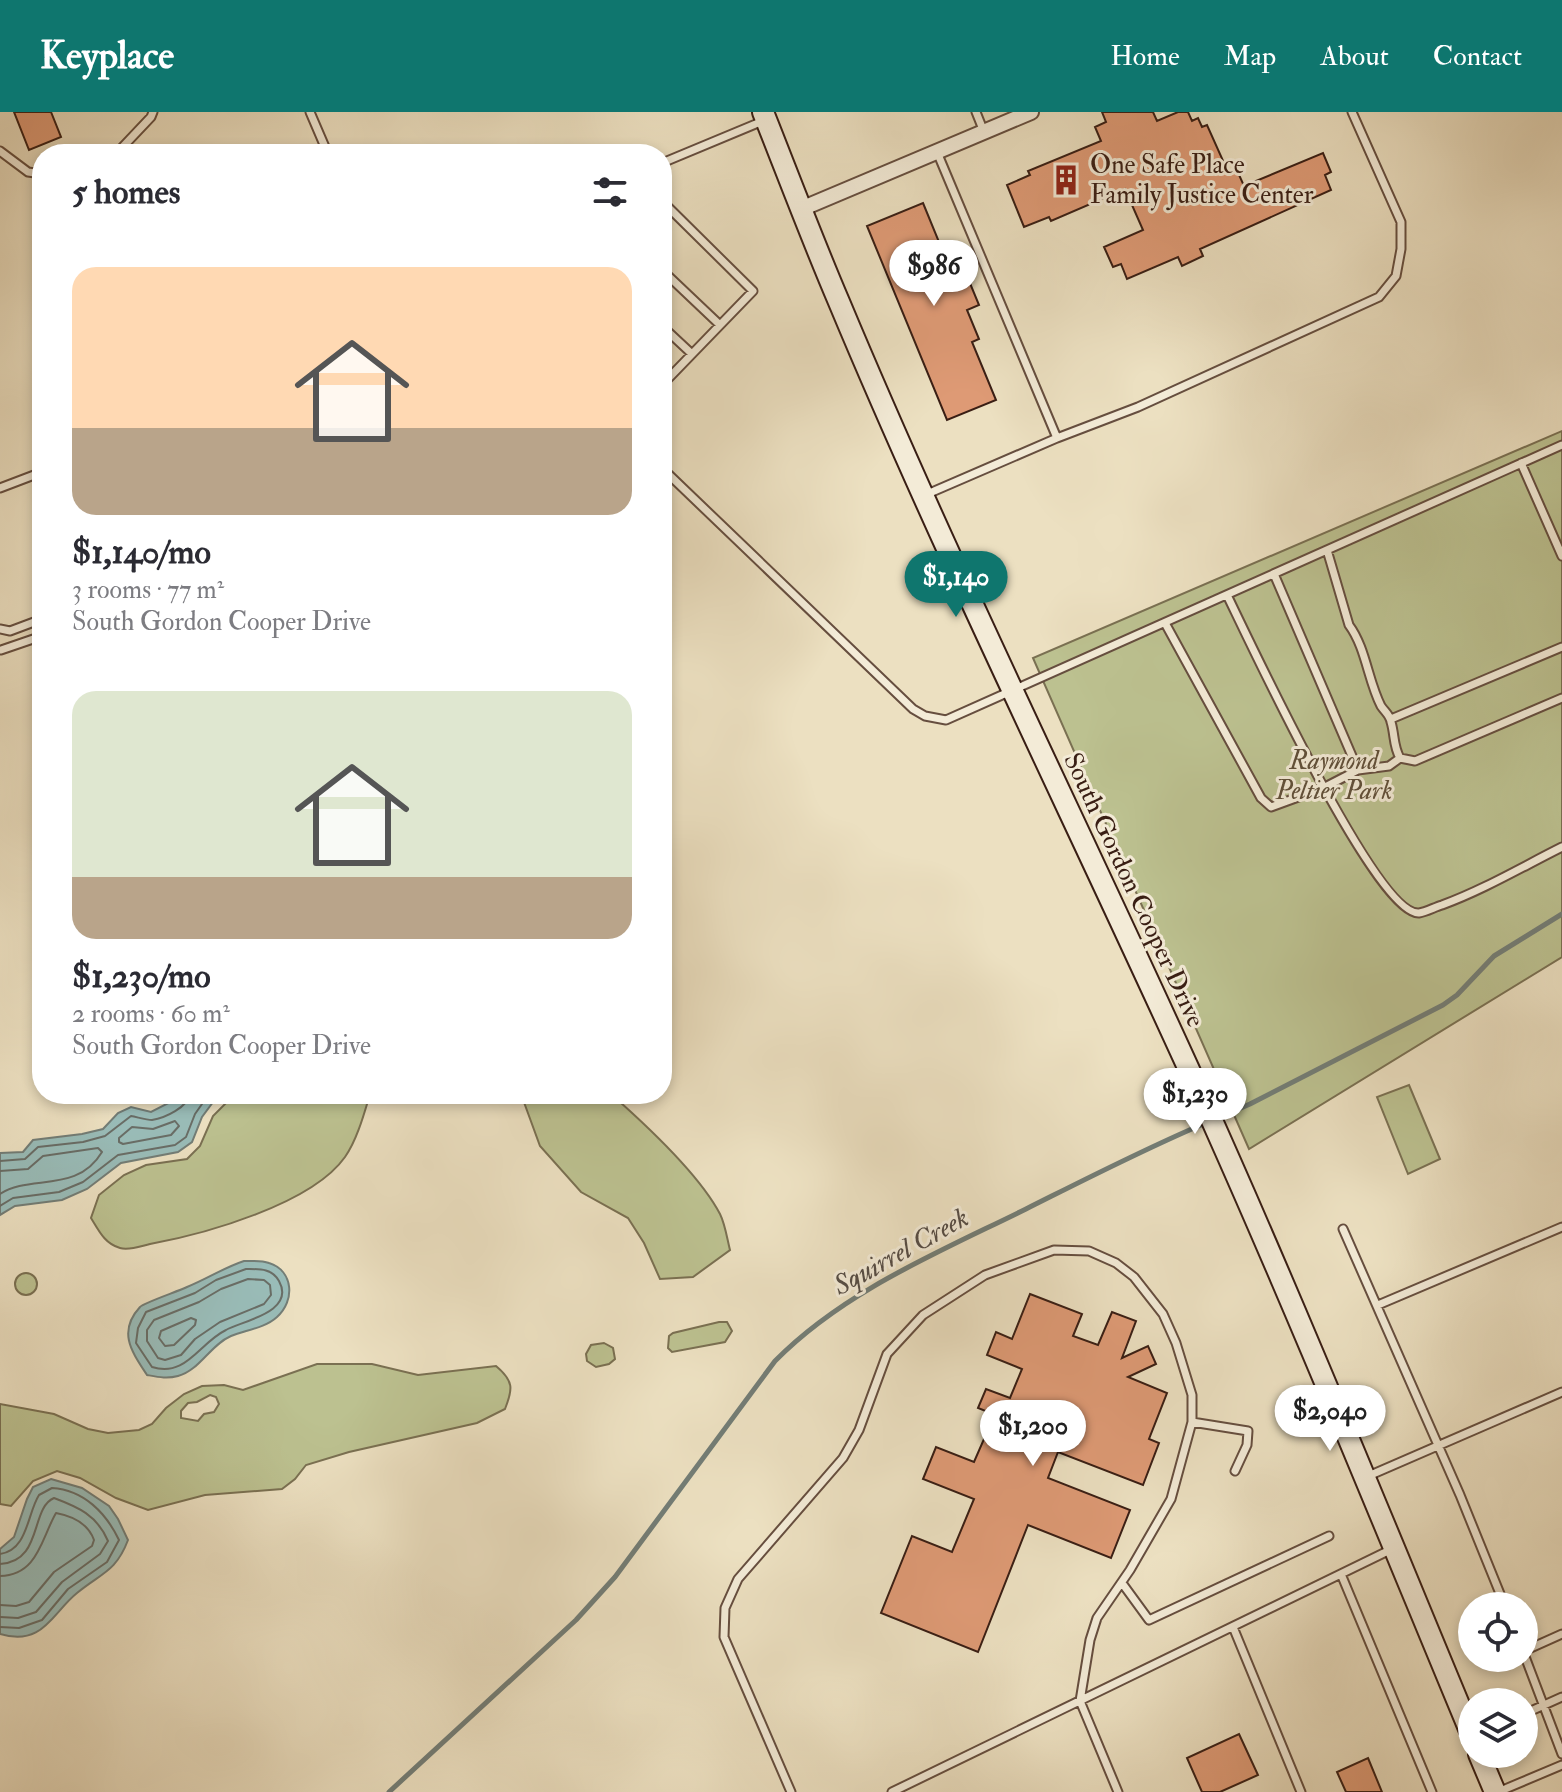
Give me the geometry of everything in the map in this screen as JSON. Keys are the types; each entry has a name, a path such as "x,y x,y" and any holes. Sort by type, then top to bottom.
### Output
{"main road":[{"name":"South Gordon Cooper Drive","path":"764,116 839,303 924,495 1012,691 1105,883 1226,1153 1458,1702"},
{"path":"1486,1768 1497,1792"}],"street":[{"path":"801,209 1031,112"}],"lane":[{"path":"128,144 153,112"},
{"path":"310,112 324,144"},
{"path":"976,112 984,132"},
{"path":"924,495 1138,407 1379,297 1396,276 1401,249 1401,222 1352,112"},
{"path":"672,158 764,116"},
{"path":"0,151 32,173"},
{"path":"937,152 1057,438"},
{"path":"672,211 753,291 672,375"},
{"path":"672,279 720,325"},
{"path":"672,335 692,354"},
{"path":"672,478 913,709 925,716 946,720 1562,445"},
{"path":"1521,463 1562,556"},
{"path":"0,488 32,476"},
{"path":"1327,550 1349,625 1356,635 1381,705 1391,719 1395,748 1400,758"},
{"path":"1274,574 1358,770"},
{"path":"1227,595 1323,788 1387,890 1405,909 1418,913 1458,899 1562,847"},
{"path":"0,629 10,631 32,623"},
{"path":"1165,623 1261,798 1271,807 1323,788 1358,770 1389,766 1400,758 1415,761 1562,698"},
{"path":"1,650 32,639"},
{"path":"1391,719 1562,647"},
{"path":"1378,1305 1562,1227"},
{"path":"1343,1229 1499,1592"},
{"path":"791,1792 724,1637 725,1608 738,1579 843,1458 859,1430 887,1354 923,1315 985,1275 1054,1250 1089,1251 1116,1263 1134,1277 1163,1314 1176,1343 1192,1395 1192,1422 1171,1499 1122,1583 1097,1618 1090,1640 1080,1701 1118,1792"},
{"path":"1364,1478 1562,1392"},
{"path":"1192,1422 1248,1431 1247,1445 1235,1471"},
{"path":"1122,1583 1149,1620 1329,1536"},
{"path":"892,1792 1394,1549"},
{"path":"1341,1574 1432,1792"},
{"path":"1233,1627 1301,1792"},
{"path":"1538,1646 1562,1634"},
{"path":"1531,1672 1562,1754"},
{"path":"1538,1708 1562,1697"},
{"path":"1497,1792 1562,1765"}],"green space":[{"name":"Raymond Peltier Park","path":"1562,431 1562,957 1249,1149 1033,658"},
{"path":"1409,1085 1440,1159 1408,1174 1377,1097"},
{"path":"225,1104 367,1104 357,1135 345,1157 329,1174 283,1203 199,1233 135,1248 120,1248 106,1240 91,1218 99,1195 124,1175 146,1165 187,1159 200,1146 213,1116"},
{"path":"525,1104 622,1104 685,1166 711,1199 725,1227 730,1250 693,1277 660,1279 644,1243 628,1218 581,1192 540,1146"},
{"path":"26,1273 34,1276 37,1284 34,1292 26,1295 18,1292 15,1284 18,1276"},
{"path":"727,1322 732,1331 725,1342 672,1352 668,1348 669,1336 673,1333"},
{"path":"604,1343 613,1348 615,1359 596,1367 587,1361 586,1354 591,1345"},
{"path":"317,1364 372,1364 418,1375 496,1366 509,1381 510,1396 505,1409 477,1423 306,1465 282,1489 205,1495 148,1510 116,1498 80,1478 57,1471 33,1481 11,1506 0,1504 0,1404 54,1414 88,1429 108,1433 139,1430 152,1424 184,1394 202,1386 224,1385 243,1390","holes":["210,1395 216,1397 219,1404 214,1412 204,1414 198,1421 181,1418 181,1411 188,1403"]}],"water":[{"path":"167,1104 212,1104 202,1117 192,1142 178,1152 121,1163 87,1189 62,1200 15,1206 0,1215 0,1153 23,1152 33,1140 103,1129 118,1113 131,1107 151,1112"},
{"path":"244,1261 266,1262 283,1273 289,1295 283,1310 267,1324 224,1340 186,1373 170,1377 147,1375 132,1350 128,1333 133,1316 140,1307"},
{"path":"51,1479 82,1488 109,1506 128,1540 113,1566 77,1593 37,1632 15,1637 0,1634 0,1549 14,1537 33,1487"}],"building":[{"path":"14,112 51,112 61,137 44,144 32,144 29,150"},
{"path":"1102,112 1153,112 1157,121 1178,112 1188,112 1192,121 1198,118 1202,127 1207,125 1228,172 1236,168 1244,186 1323,153 1331,172 1325,175 1331,190 1200,249 1203,256 1182,266 1178,257 1127,279 1121,264 1113,267 1104,247 1143,230 1125,189 1051,221 1049,217 1024,227 1007,185 1030,175 1028,171 1101,141 1095,127 1106,122"},
{"path":"923,203 948,264 960,259 979,305 967,310 979,339 972,342 996,400 947,420 867,226"},
{"path":"1030,1294 1082,1314 1073,1336 1098,1345 1112,1312 1136,1321 1122,1358 1148,1346 1156,1364 1128,1377 1167,1393 1149,1439 1159,1443 1143,1485 1058,1452 1048,1478 1130,1510 1111,1558 1028,1525 978,1652 881,1613 912,1536 952,1552 974,1499 923,1479 936,1447 974,1462 984,1439 993,1442 1003,1418 978,1408 986,1389 1010,1398 1022,1369 987,1355 996,1332 1012,1339"},
{"path":"1239,1734 1258,1775 1220,1792 1202,1792 1187,1758"},
{"path":"1368,1758 1382,1792 1346,1792 1337,1772"}],"waterway":[{"name":"Squirrel Creek","path":"1218,1118 1443,1005 1457,995 1494,956 1562,914"},
{"name":"Squirrel Creek","path":"389,1792 576,1620 615,1577 775,1361 802,1336 862,1293 894,1275 1208,1122"}],"place":[{"name":"One Safe Place Family Justice Center","path":"1066,180"}]}
